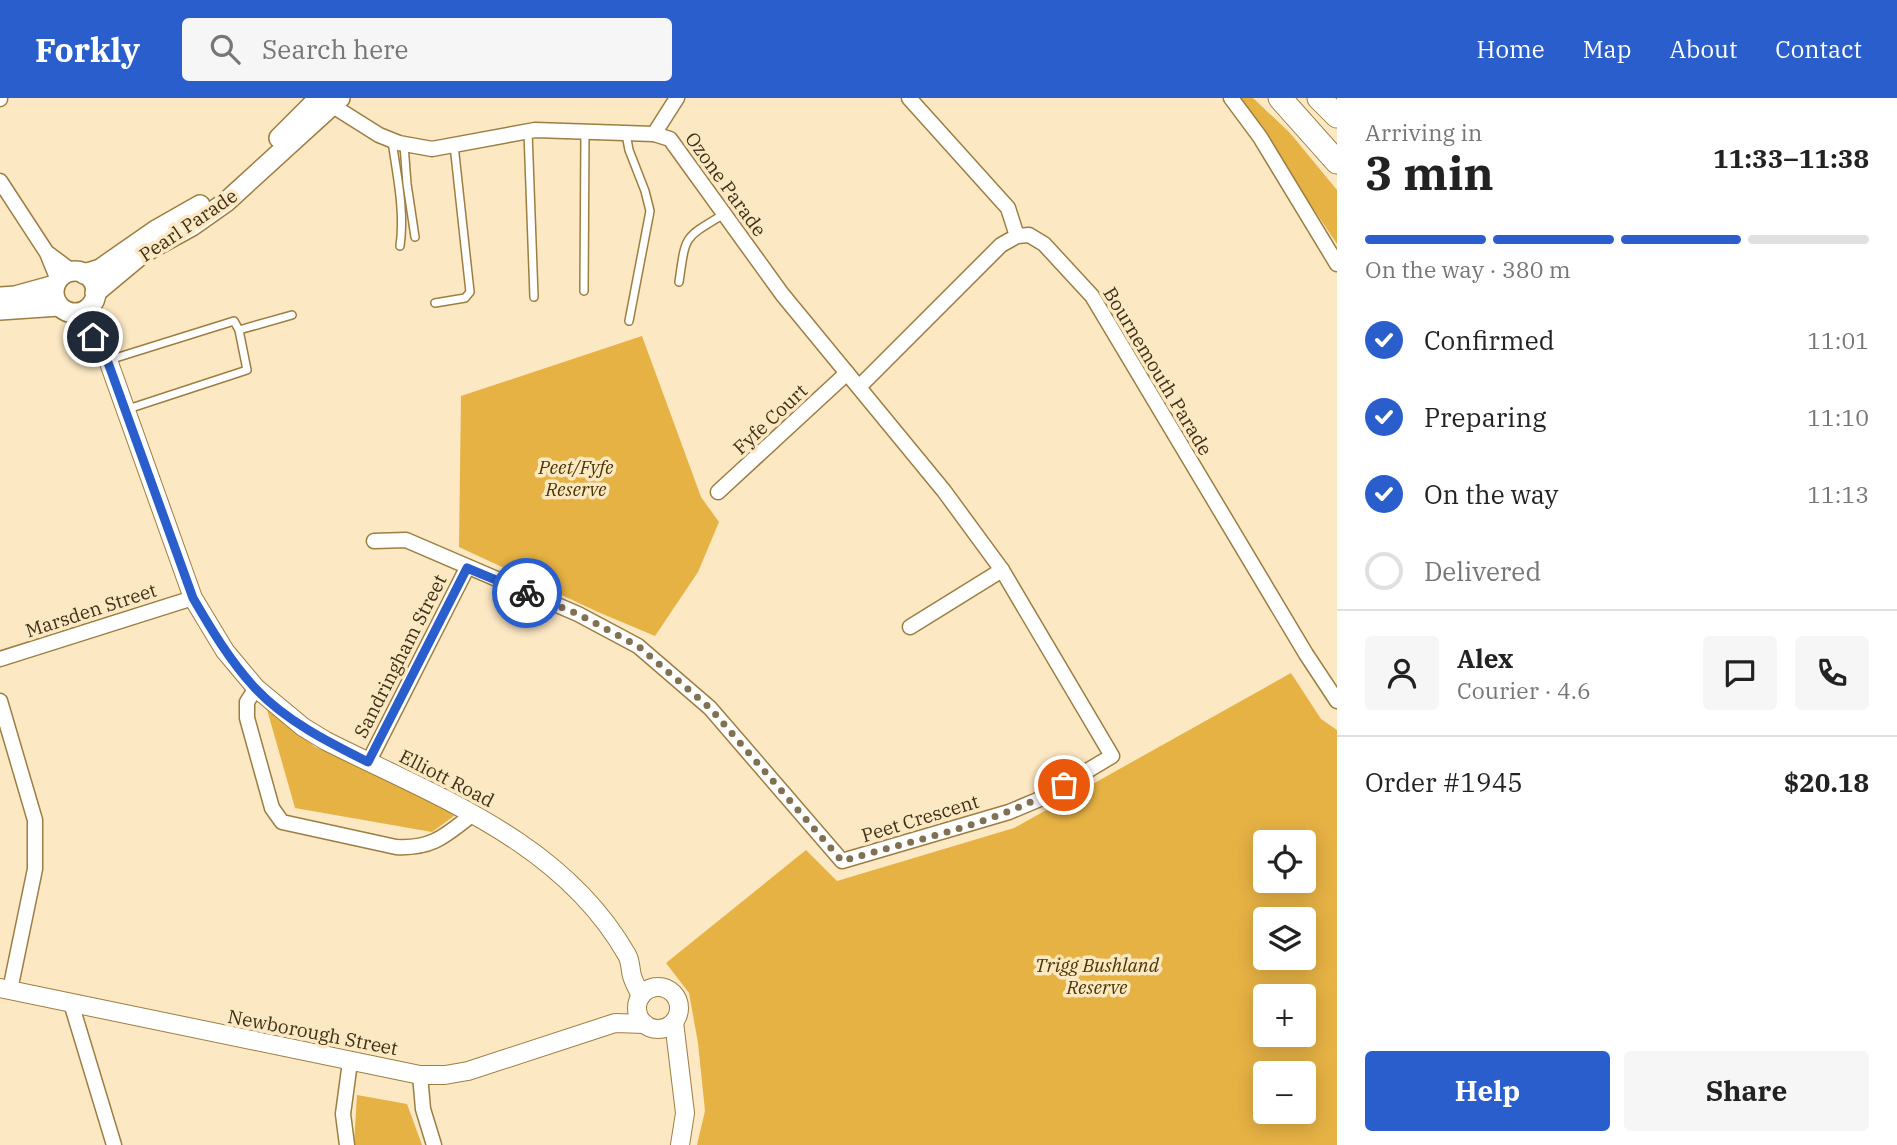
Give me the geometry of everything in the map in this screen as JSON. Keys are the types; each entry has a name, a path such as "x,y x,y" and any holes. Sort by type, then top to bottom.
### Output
{"highway":[{"path":"1280,98 1337,162"},
{"path":"1319,98 1337,116"}],"main road":[{"name":"Pearl Parade","path":"0,297 15,296 110,262 156,230 215,195 328,100"},
{"name":"Pearl Parade","path":"79,305 144,253 226,202 328,100"},
{"path":"67,278 93,282 79,305 54,296 67,278"},
{"path":"0,310 79,305"}],"street":[{"path":"654,134 677,98"},
{"path":"859,387 1001,245 1017,236 1008,208 909,98"},
{"path":"1231,98 1259,137 1337,264"},
{"name":"Ozone Parade","path":"328,100 379,135 432,149 528,131 654,134 670,139 782,294 847,373"},
{"path":"0,181 47,253 67,278"},
{"name":"Bournemouth Parade","path":"1017,236 1029,235 1044,244 1092,296 1306,654 1337,701"},
{"name":"Elliott Road","path":"79,305 104,353 193,598 225,651 256,688 303,727 474,814 548,862 584,897 616,937 629,959 639,999 639,1017 678,1055"},
{"name":"Peet Crescent","path":"374,541 406,540 578,614 638,646 710,708 842,861 1009,812 1040,799 1112,756 1002,570 944,491 847,373"},
{"name":"Fyfe Court","path":"718,492 847,373"},
{"name":"Sandringham Street","path":"368,762 467,568"},
{"path":"910,627 1002,570"},
{"name":"Marsden Street","path":"0,659 193,598"},
{"path":"256,688 247,702 247,718 272,808 282,822 396,847 415,848 430,845 444,837 474,814"},
{"path":"0,701 35,820 35,869 5,989"},
{"name":"Elliott Road","path":"629,959 643,969 658,986 666,988 677,997 680,1008 674,1022 685,1113 680,1145"},
{"path":"639,999 651,988 658,986"},
{"name":"Newborough Street","path":"5,989 420,1075 468,1071 615,1023 648,1026"},
{"name":"Newborough Street","path":"615,1023 639,999"},
{"path":"71,1003 114,1145"},
{"path":"648,1026 666,1028 674,1022"},
{"path":"347,1145 343,1114 350,1062"},
{"path":"420,1075 423,1110 434,1145"}],"lane":[{"path":"528,131 534,297"},
{"path":"584,291 586,132"},
{"path":"626,133 629,150 650,211 629,321"},
{"path":"398,142 415,237"},
{"path":"398,142 403,224 400,246"},
{"path":"435,303 465,299 470,292 454,144"},
{"path":"679,282 686,240 725,214"},
{"path":"239,330 292,315"},
{"path":"104,353 234,321 239,330 247,370 124,411"}],"green space":[{"path":"1239,98 1253,98 1290,133 1337,190 1337,244"},
{"name":"Peet/Fyfe Reserve","path":"642,336 701,497 719,522 698,572 655,636 459,547 461,396"},
{"name":"Trigg Bushland Reserve","path":"1291,673 1321,719 1337,730 1337,1145 697,1145 705,1111 698,1043 689,993 666,963 806,850 837,881 1014,828"},
{"path":"266,706 315,747 458,813 432,832 295,808"},
{"path":"357,1095 407,1104 422,1145 354,1145"}],"way so far":[{"path":"527,593 578,614 638,646 710,708 842,861 1009,812 1064,785"}],"route":[{"path":"93,337 101,345 110,368 193,598 225,651 256,688 280,710 326,741 368,762 467,568 527,593"}]}
